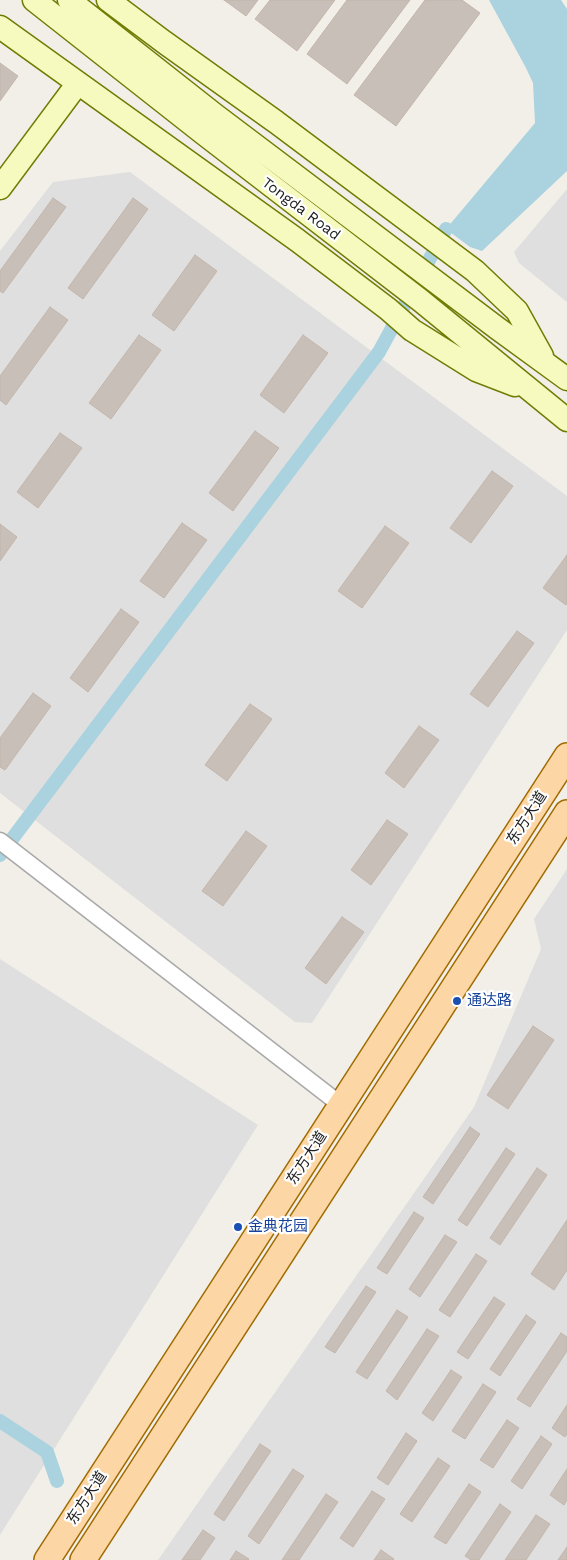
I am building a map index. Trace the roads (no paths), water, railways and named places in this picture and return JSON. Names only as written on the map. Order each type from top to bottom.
[{"type":"main road","name":"东方大道","points":[[47,1560],[567,756]]},
{"type":"main road","name":"东方大道","points":[[83,1560],[567,814]]},
{"type":"street","name":"Tongda Road","points":[[34,0],[567,379]]},
{"type":"street","name":"Tongda Road","points":[[68,0],[209,124],[567,420]]},
{"type":"street","points":[[108,0],[276,122],[475,271],[517,311],[547,364]]},
{"type":"street","points":[[0,27],[297,240],[388,309],[412,330],[476,370],[532,391]]},
{"type":"street","points":[[0,188],[78,83]]},
{"type":"street","points":[[0,841],[341,1105]]},
{"type":"water","points":[[489,0],[561,0],[567,9],[567,171],[482,251],[470,247],[446,229],[535,123],[533,83]]},
{"type":"waterway","points":[[0,855],[379,352],[446,229]]},
{"type":"waterway","points":[[0,1421],[47,1452],[57,1481]]},
{"type":"place","name":"通达路","points":[[457,1001]]},
{"type":"place","name":"金典花园","points":[[238,1227]]}]
